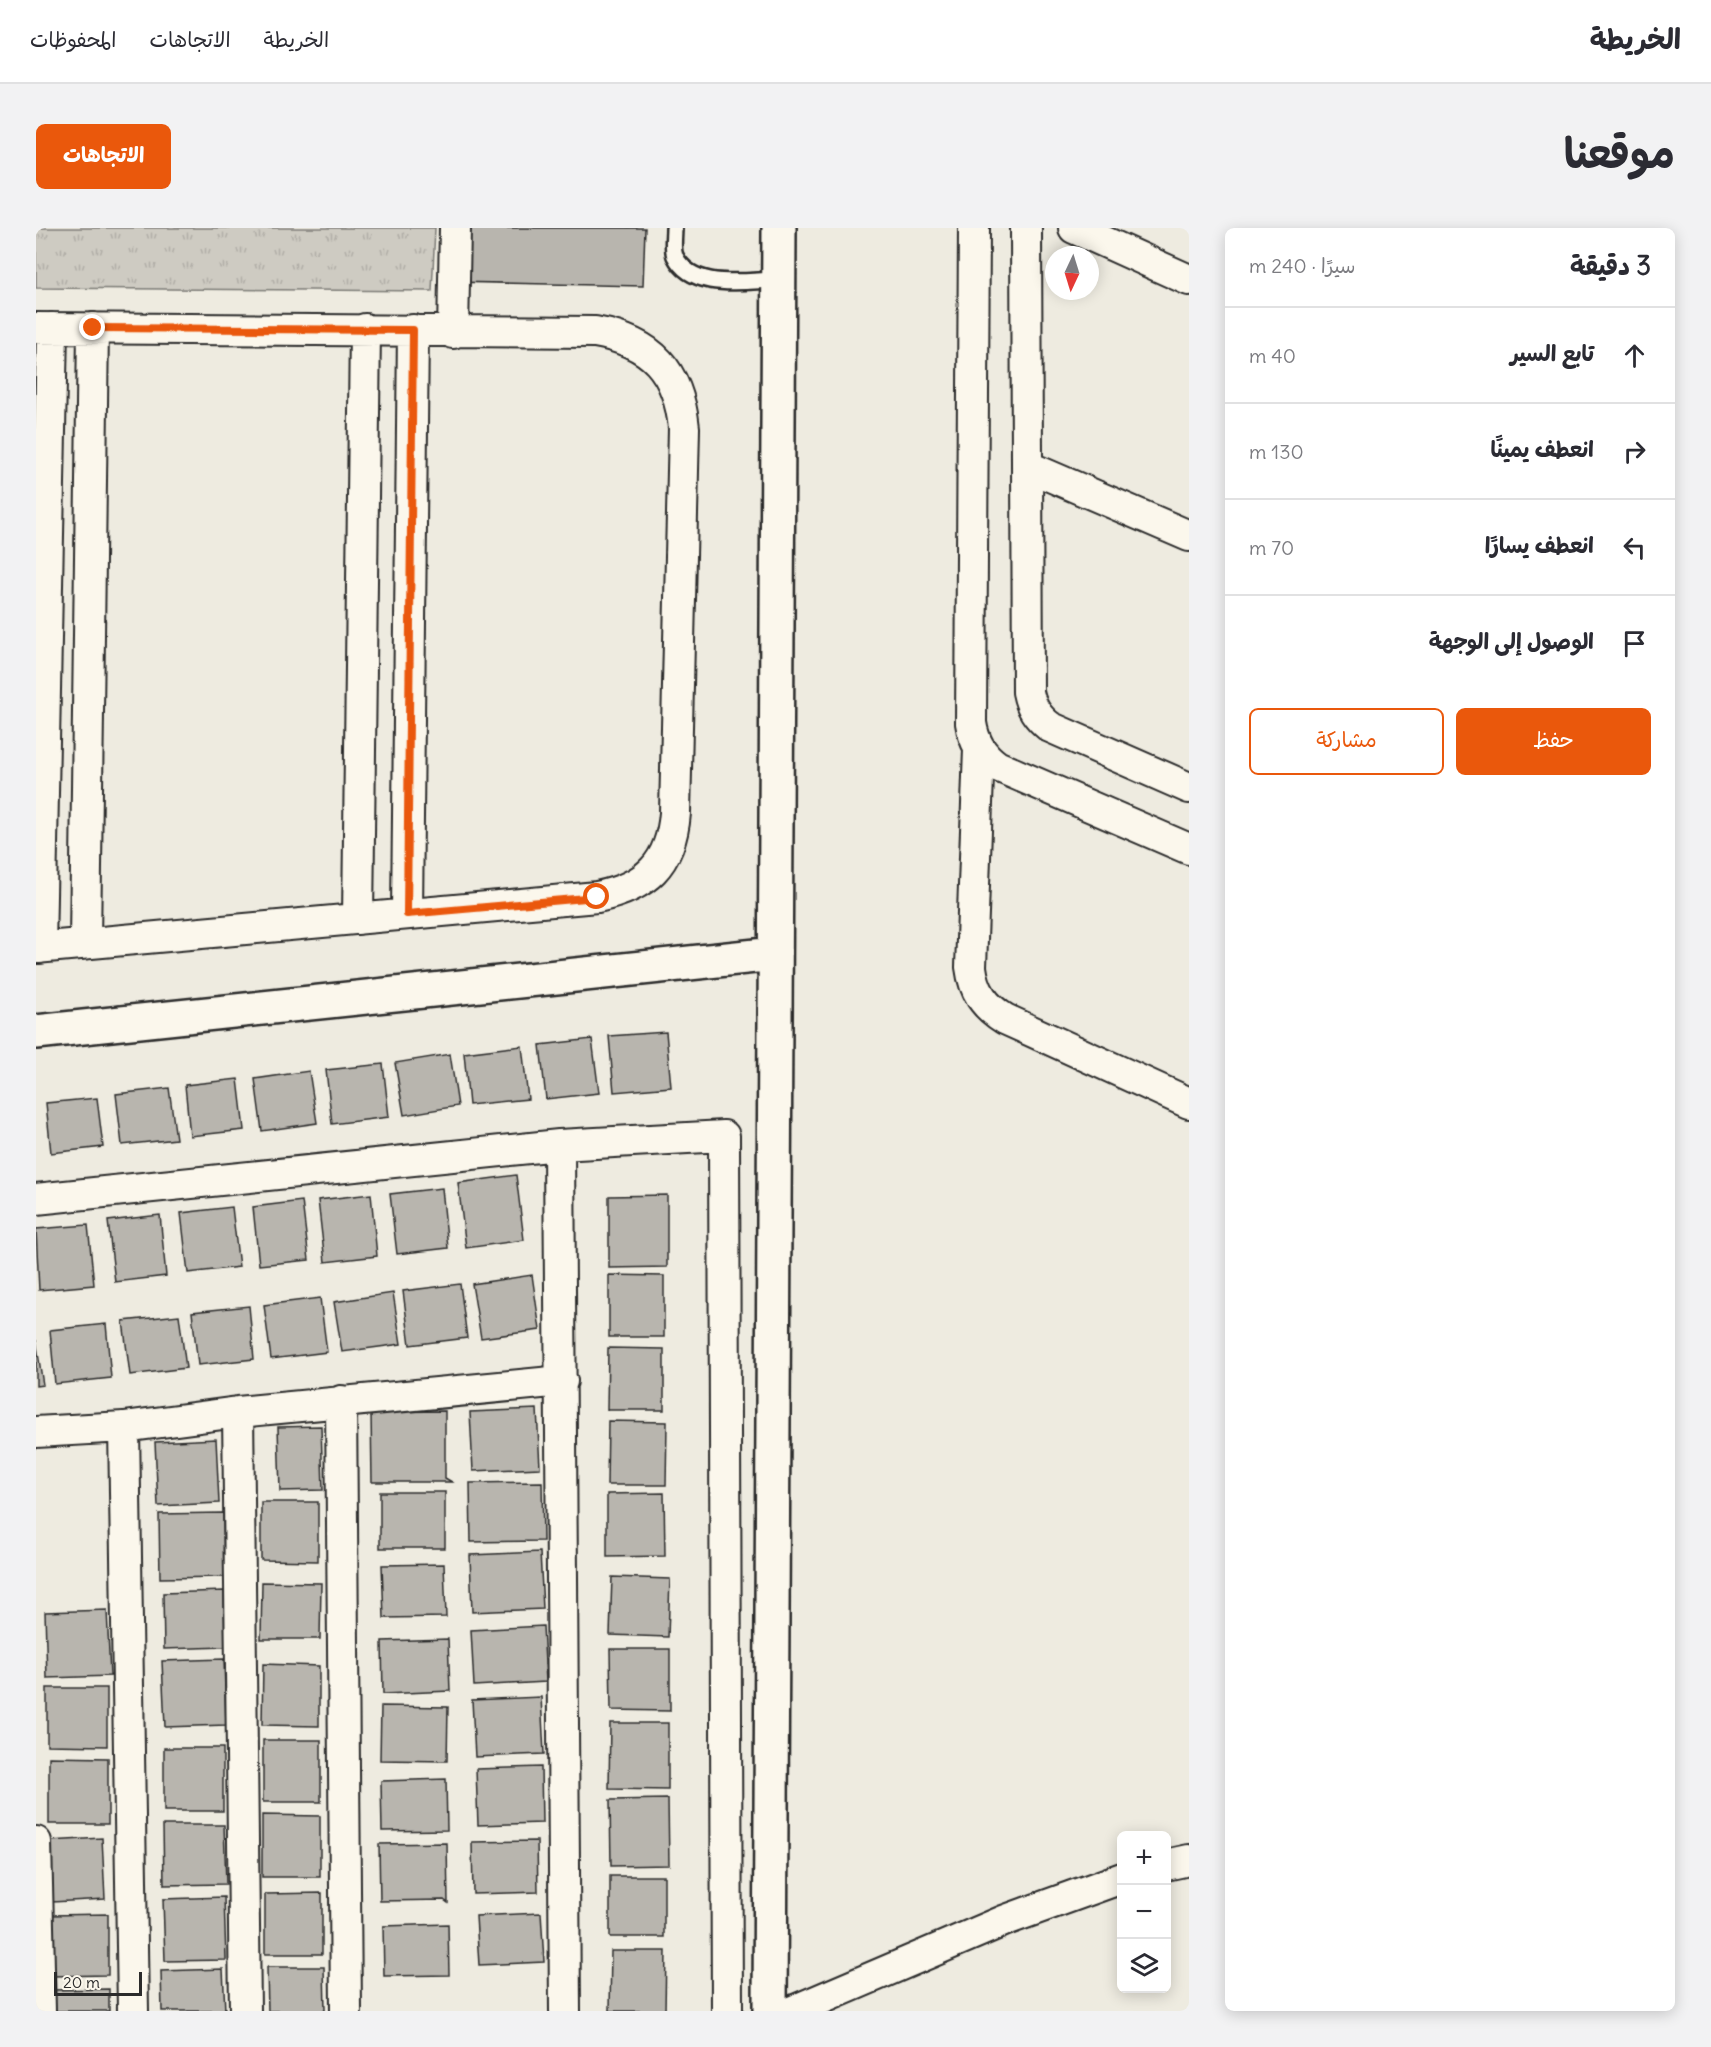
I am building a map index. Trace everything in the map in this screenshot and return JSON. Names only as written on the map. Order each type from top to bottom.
[{"type":"street","points":[[453,333],[455,228]]},
{"type":"street","points":[[770,2011],[779,228]]},
{"type":"street","points":[[974,228],[970,723],[979,749],[971,967],[977,992],[984,1003],[1005,1018],[1189,1102]]},
{"type":"street","points":[[1026,228],[1029,467],[1028,692],[1035,712],[1050,727],[1189,788]]},
{"type":"street","points":[[1074,228],[1189,280]]},
{"type":"street","points":[[44,328],[365,329],[453,333],[595,332],[619,336],[641,346],[659,362],[673,381],[682,404],[684,428],[675,813],[673,834],[660,862],[637,884],[618,893],[597,897],[38,948],[44,328]]},
{"type":"street","points":[[85,943],[93,328]]},
{"type":"street","points":[[358,919],[365,329]]},
{"type":"street","points":[[407,914],[413,330]]},
{"type":"street","points":[[1029,467],[1189,536]]},
{"type":"street","points":[[979,749],[997,766],[1189,849]]},
{"type":"street","points":[[36,1032],[774,954]]},
{"type":"street","points":[[36,1199],[559,1145],[724,1136],[727,2011]]},
{"type":"street","points":[[559,1145],[565,2011]]},
{"type":"street","points":[[36,1432],[124,1427],[341,1401],[562,1381]]},
{"type":"street","points":[[341,1401],[346,2011]]},
{"type":"street","points":[[238,1412],[245,2011]]},
{"type":"street","points":[[124,1427],[133,2011]]},
{"type":"street","points":[[36,1842],[40,2011]]},
{"type":"street","points":[[1171,1864],[1189,1860]]},
{"type":"street","points":[[793,2011],[1006,1920],[1117,1880]]},
{"type":"lane","points":[[674,228],[674,254],[685,270],[709,281],[779,280]]},
{"type":"green space","points":[[36,228],[435,228],[432,291],[36,288]]},
{"type":"building","points":[[452,228],[645,228],[643,286],[451,282]]},
{"type":"building","points":[[666,1032],[671,1087],[614,1092],[609,1036]]},
{"type":"building","points":[[592,1039],[599,1093],[546,1099],[540,1045]]},
{"type":"building","points":[[522,1046],[528,1099],[469,1105],[464,1053]]},
{"type":"building","points":[[450,1054],[458,1106],[404,1115],[395,1063]]},
{"type":"building","points":[[383,1064],[389,1117],[332,1124],[326,1070]]},
{"type":"building","points":[[309,1071],[317,1123],[262,1131],[255,1079]]},
{"type":"building","points":[[238,1079],[244,1130],[190,1136],[185,1085]]},
{"type":"building","points":[[169,1088],[176,1139],[122,1145],[116,1094]]},
{"type":"building","points":[[97,1098],[103,1147],[51,1153],[46,1103]]},
{"type":"building","points":[[516,1175],[524,1240],[466,1248],[458,1183]]},
{"type":"building","points":[[442,1188],[448,1248],[397,1254],[390,1194]]},
{"type":"building","points":[[371,1194],[377,1256],[325,1262],[318,1200]]},
{"type":"building","points":[[667,1195],[667,1267],[609,1268],[609,1196]]},
{"type":"building","points":[[302,1201],[309,1260],[259,1265],[253,1207]]},
{"type":"building","points":[[232,1207],[239,1267],[188,1273],[181,1213]]},
{"type":"building","points":[[160,1215],[166,1276],[115,1282],[108,1221]]},
{"type":"building","points":[[88,1225],[94,1285],[39,1290],[36,1229]]},
{"type":"building","points":[[532,1275],[540,1330],[481,1338],[472,1284]]},
{"type":"building","points":[[609,1275],[664,1276],[664,1337],[609,1337]]},
{"type":"building","points":[[460,1284],[467,1338],[410,1345],[403,1291]]},
{"type":"building","points":[[393,1293],[401,1344],[342,1352],[334,1302]]},
{"type":"building","points":[[320,1298],[327,1352],[271,1359],[264,1305]]},
{"type":"building","points":[[249,1306],[254,1359],[198,1365],[192,1312]]},
{"type":"building","points":[[179,1315],[186,1368],[130,1375],[123,1321]]},
{"type":"building","points":[[106,1324],[111,1378],[55,1384],[50,1330]]},
{"type":"building","points":[[36,1340],[43,1385],[36,1386]]},
{"type":"building","points":[[608,1348],[664,1349],[664,1410],[607,1410]]},
{"type":"building","points":[[537,1409],[540,1468],[473,1471],[470,1412]]},
{"type":"building","points":[[445,1411],[445,1478],[452,1482],[372,1482],[371,1412]]},
{"type":"building","points":[[608,1421],[667,1422],[666,1485],[607,1485]]},
{"type":"building","points":[[321,1426],[323,1490],[280,1491],[278,1427]]},
{"type":"building","points":[[216,1439],[219,1503],[158,1506],[155,1442]]},
{"type":"building","points":[[542,1482],[543,1541],[471,1542],[470,1483]]},
{"type":"building","points":[[380,1492],[445,1492],[445,1548],[380,1548]]},
{"type":"building","points":[[664,1493],[665,1556],[607,1557],[607,1494]]},
{"type":"building","points":[[261,1502],[318,1502],[318,1561],[261,1560]]},
{"type":"building","points":[[223,1513],[224,1577],[160,1578],[159,1514]]},
{"type":"building","points":[[540,1552],[543,1609],[472,1612],[470,1555]]},
{"type":"building","points":[[444,1564],[446,1617],[384,1618],[382,1565]]},
{"type":"building","points":[[612,1577],[670,1579],[668,1637],[610,1635]]},
{"type":"building","points":[[262,1582],[321,1583],[320,1639],[261,1639]]},
{"type":"building","points":[[224,1591],[225,1647],[164,1649],[163,1593]]},
{"type":"building","points":[[107,1610],[110,1675],[112,1676],[47,1678],[45,1612]]},
{"type":"building","points":[[543,1626],[546,1682],[474,1686],[471,1630]]},
{"type":"building","points":[[448,1639],[450,1691],[383,1694],[382,1641]]},
{"type":"building","points":[[610,1649],[670,1649],[670,1711],[611,1710]]},
{"type":"building","points":[[224,1659],[226,1725],[165,1727],[162,1661]]},
{"type":"building","points":[[263,1664],[319,1666],[319,1726],[262,1725]]},
{"type":"building","points":[[47,1688],[107,1688],[107,1746],[47,1745]]},
{"type":"building","points":[[541,1697],[544,1754],[475,1757],[472,1700]]},
{"type":"building","points":[[381,1706],[448,1707],[447,1761],[380,1760]]},
{"type":"building","points":[[610,1723],[668,1723],[668,1790],[609,1789]]},
{"type":"building","points":[[263,1740],[321,1740],[321,1802],[263,1802]]},
{"type":"building","points":[[164,1748],[223,1748],[223,1811],[164,1811]]},
{"type":"building","points":[[49,1757],[108,1758],[108,1824],[49,1824]]},
{"type":"building","points":[[541,1767],[542,1823],[478,1825],[476,1769]]},
{"type":"building","points":[[446,1779],[447,1830],[382,1831],[381,1781]]},
{"type":"building","points":[[668,1799],[669,1865],[611,1866],[610,1800]]},
{"type":"building","points":[[262,1815],[320,1816],[320,1877],[262,1877]]},
{"type":"building","points":[[163,1825],[224,1825],[226,1884],[164,1885]]},
{"type":"building","points":[[102,1838],[105,1899],[52,1902],[49,1841]]},
{"type":"building","points":[[537,1841],[538,1892],[473,1894],[472,1842]]},
{"type":"building","points":[[447,1843],[448,1903],[444,1900],[380,1901],[379,1844]]},
{"type":"building","points":[[610,1876],[664,1876],[664,1937],[610,1937]]},
{"type":"building","points":[[322,1893],[322,1954],[265,1954],[265,1894]]},
{"type":"building","points":[[224,1897],[226,1960],[165,1961],[163,1899]]},
{"type":"building","points":[[541,1913],[544,1962],[479,1965],[476,1916]]},
{"type":"building","points":[[108,1914],[108,1975],[51,1976],[50,1915]]},
{"type":"building","points":[[448,1924],[449,1975],[384,1976],[383,1926]]},
{"type":"building","points":[[611,1951],[666,1951],[665,2011],[610,2011]]},
{"type":"building","points":[[267,1967],[324,1967],[325,2011],[268,2011]]},
{"type":"building","points":[[223,1969],[225,2011],[162,2011],[161,1971]]},
{"type":"building","points":[[109,1989],[109,2011],[50,2011],[50,1990]]},
{"type":"route","points":[[93,328],[413,330],[407,914],[597,897]]}]
